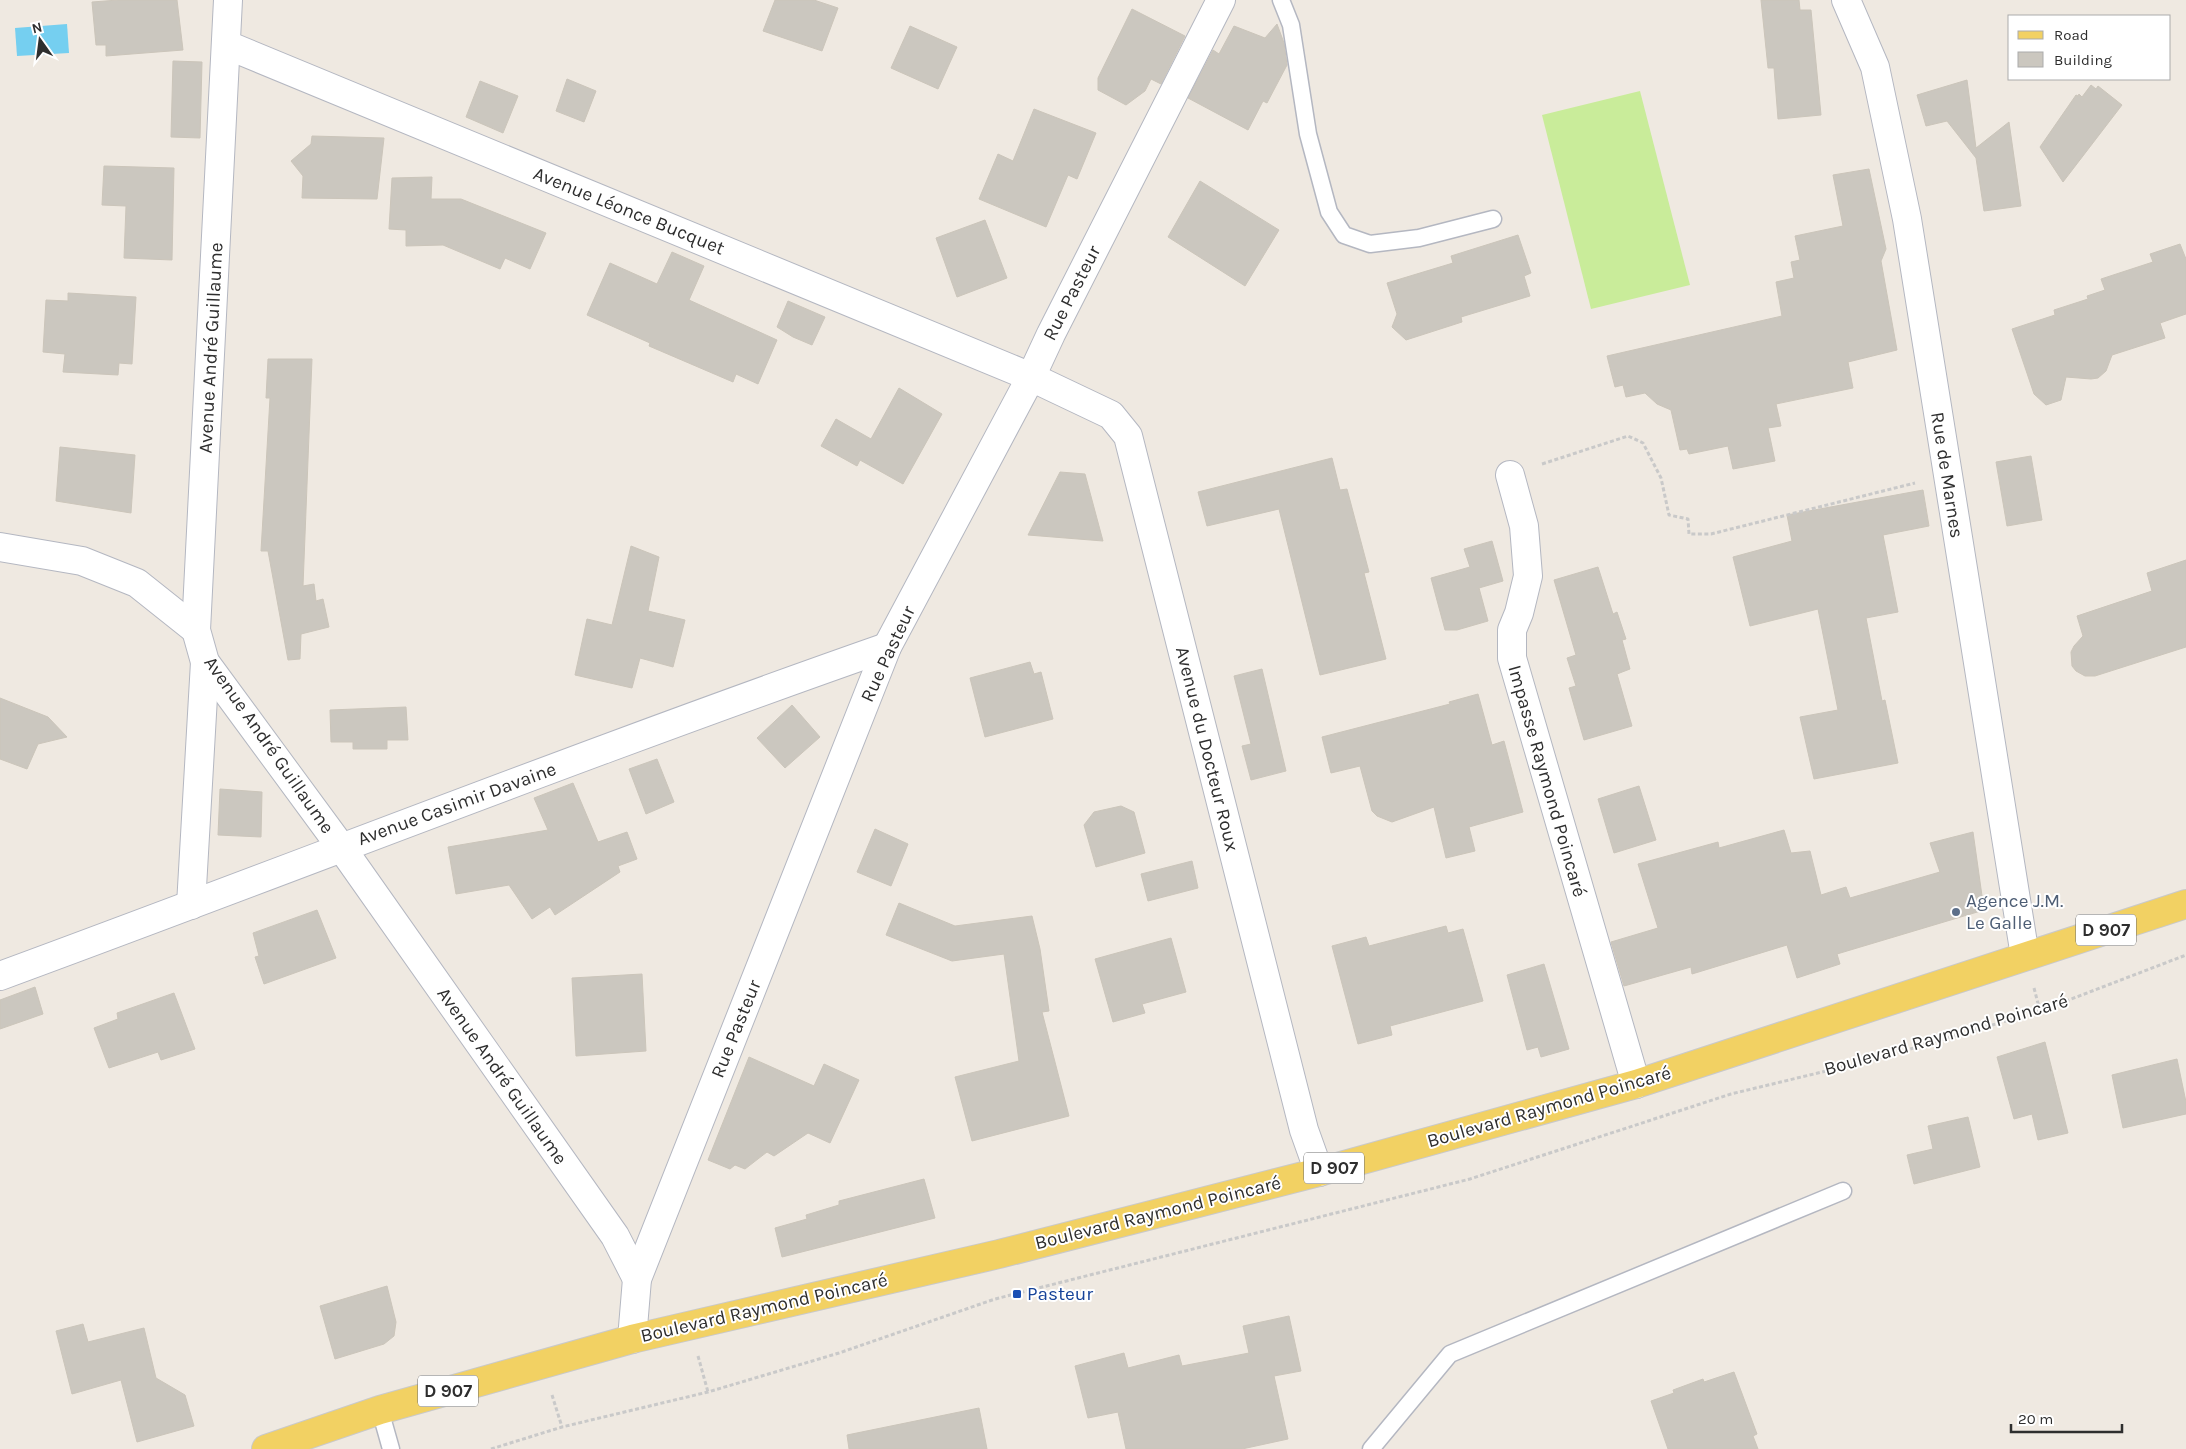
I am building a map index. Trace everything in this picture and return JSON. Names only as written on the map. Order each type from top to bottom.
[{"type":"main road","name":"Boulevard Raymond Poincaré","points":[[266,1449],[380,1410],[632,1339],[999,1254],[1319,1172],[1636,1084],[2186,904]]},
{"type":"street","name":"Avenue André Guillaume","points":[[228,0],[196,630],[205,662],[341,847],[615,1236],[637,1279]]},
{"type":"street","name":"Rue Pasteur","points":[[632,1339],[637,1279],[888,647],[1031,377],[1050,334],[1221,0]]},
{"type":"street","name":"Rue de Marnes","points":[[1846,0],[1876,67],[1907,218],[2025,956]]},
{"type":"street","name":"Avenue Léonce Bucquet","points":[[226,44],[1031,377]]},
{"type":"street","name":"Avenue du Docteur Roux","points":[[1031,377],[1111,415],[1128,436],[1304,1130],[1319,1172]]},
{"type":"street","name":"Impasse Raymond Poincaré","points":[[1510,475],[1524,526],[1528,551],[1528,576],[1519,613],[1512,630],[1513,663],[1636,1084]]},
{"type":"street","points":[[0,547],[82,561],[136,583],[196,630]]},
{"type":"street","name":"Avenue Casimir Davaine","points":[[0,976],[341,847],[888,647]]},
{"type":"street","points":[[191,905],[205,662]]},
{"type":"lane","points":[[1281,0],[1291,25],[1308,134],[1329,212],[1344,235],[1370,244],[1419,238],[1492,219]]},
{"type":"lane","points":[[1370,1449],[1450,1354],[1843,1191]]},
{"type":"lane","points":[[380,1410],[391,1449]]},
{"type":"path","points":[[1510,475],[1628,436],[1643,443],[1661,478],[1668,515],[1688,519],[1690,534],[1711,534],[1948,475]]},
{"type":"path","name":"Boulevard Raymond Poincaré","points":[[491,1449],[562,1427],[708,1392],[839,1353],[995,1299],[1470,1179],[1731,1094],[1876,1059],[2040,1011],[2186,955]]},
{"type":"green space","points":[[1640,91],[1690,285],[1591,309],[1542,115]]},
{"type":"water","points":[[67,24],[69,53],[17,56],[15,28]]},
{"type":"building","points":[[177,0],[183,50],[106,56],[106,45],[96,45],[92,2]]},
{"type":"building","points":[[775,0],[814,0],[838,8],[822,51],[763,31]]},
{"type":"building","points":[[1761,0],[1799,0],[1800,10],[1811,10],[1821,115],[1778,119],[1774,68],[1768,68]]},
{"type":"building","points":[[1132,9],[1185,36],[1161,84],[1151,79],[1145,91],[1126,105],[1098,90],[1098,78]]},
{"type":"building","points":[[1277,24],[1284,43],[1287,65],[1267,103],[1263,101],[1248,130],[1188,98],[1213,50],[1219,54],[1234,26],[1265,38]]},
{"type":"building","points":[[910,26],[957,47],[938,89],[891,68]]},
{"type":"building","points":[[173,61],[202,62],[200,138],[171,137]]},
{"type":"building","points":[[567,79],[596,91],[584,122],[556,111]]},
{"type":"building","points":[[1967,80],[1976,148],[2009,122],[2021,206],[1984,211],[1976,158],[1947,121],[1926,126],[1917,95]]},
{"type":"building","points":[[480,81],[518,96],[503,133],[466,117]]},
{"type":"building","points":[[2091,85],[2096,89],[2098,86],[2122,105],[2063,182],[2040,147],[2076,95],[2078,96],[2079,94],[2082,97]]},
{"type":"building","points":[[1034,109],[1096,133],[1077,179],[1068,175],[1046,227],[979,199],[998,154],[1013,161]]},
{"type":"building","points":[[312,136],[384,138],[377,199],[302,198],[303,176],[291,161],[311,144]]},
{"type":"building","points":[[104,166],[174,168],[172,260],[124,258],[126,206],[102,205]]},
{"type":"building","points":[[1869,169],[1886,249],[1881,261],[1897,350],[1848,362],[1853,388],[1776,404],[1781,426],[1768,428],[1775,461],[1733,469],[1728,446],[1689,454],[1687,449],[1680,450],[1671,410],[1657,404],[1645,393],[1626,397],[1623,385],[1615,387],[1607,356],[1782,316],[1776,282],[1794,278],[1791,262],[1800,260],[1795,236],[1843,226],[1833,175]]},
{"type":"building","points":[[432,177],[431,199],[461,199],[546,233],[530,269],[505,258],[500,269],[443,245],[406,246],[406,230],[389,229],[392,178]]},
{"type":"building","points":[[1200,181],[1279,230],[1245,286],[1168,237]]},
{"type":"building","points":[[985,220],[1007,278],[957,297],[936,238]]},
{"type":"building","points":[[1518,235],[1531,273],[1524,276],[1530,296],[1461,317],[1462,322],[1406,340],[1392,327],[1397,314],[1387,283],[1453,263],[1451,256]]},
{"type":"building","points":[[2180,244],[2186,259],[2186,314],[2160,323],[2165,338],[2112,355],[2106,371],[2098,378],[2066,377],[2061,400],[2046,405],[2034,394],[2012,329],[2055,315],[2054,310],[2088,299],[2087,296],[2105,290],[2101,279],[2153,262],[2150,254]]},
{"type":"building","points":[[672,252],[704,266],[689,300],[777,340],[758,384],[736,374],[733,382],[649,346],[650,343],[587,315],[610,263],[657,284]]},
{"type":"building","points":[[68,293],[136,297],[132,364],[119,363],[118,375],[63,372],[65,354],[43,352],[46,300],[68,301]]},
{"type":"building","points":[[788,301],[825,317],[812,345],[793,337],[777,327]]},
{"type":"building","points":[[268,359],[312,359],[303,586],[314,584],[316,601],[323,599],[329,627],[301,634],[300,659],[288,660],[268,551],[261,551],[270,398],[266,398]]},
{"type":"building","points":[[899,388],[942,414],[903,484],[860,460],[857,466],[821,446],[836,419],[871,439]]},
{"type":"building","points":[[60,447],[135,455],[131,513],[56,501]]},
{"type":"building","points":[[2031,456],[2042,520],[2007,526],[1996,462]]},
{"type":"building","points":[[1332,458],[1340,490],[1347,489],[1369,572],[1364,573],[1386,659],[1320,675],[1279,509],[1207,526],[1198,492]]},
{"type":"building","points":[[1060,472],[1085,474],[1103,541],[1028,535]]},
{"type":"building","points":[[1923,490],[1929,526],[1883,535],[1898,612],[1866,618],[1882,701],[1885,700],[1898,763],[1814,779],[1800,717],[1838,710],[1818,609],[1750,626],[1733,557],[1792,541],[1787,515]]},
{"type":"building","points":[[1492,541],[1503,581],[1479,588],[1488,621],[1457,630],[1445,630],[1431,578],[1470,567],[1464,549]]},
{"type":"building","points":[[631,546],[659,557],[648,611],[685,620],[673,667],[640,658],[632,688],[575,675],[587,619],[612,625]]},
{"type":"building","points":[[2186,560],[2186,647],[2095,676],[2085,676],[2076,671],[2072,666],[2071,652],[2083,636],[2077,616],[2152,591],[2147,573]]},
{"type":"building","points":[[1598,567],[1613,614],[1617,612],[1626,639],[1622,640],[1630,669],[1617,674],[1632,726],[1584,740],[1569,688],[1576,686],[1567,658],[1576,655],[1554,580]]},
{"type":"building","points":[[1030,662],[1034,674],[1041,672],[1053,719],[985,737],[970,678]]},
{"type":"building","points":[[1262,669],[1286,771],[1251,780],[1242,746],[1251,744],[1234,676]]},
{"type":"building","points":[[1478,694],[1492,745],[1504,741],[1523,812],[1469,827],[1475,851],[1446,858],[1434,807],[1392,822],[1377,816],[1372,811],[1360,766],[1331,773],[1322,737],[1450,704],[1449,702]]},
{"type":"building","points":[[0,698],[48,717],[67,737],[38,744],[27,769],[0,759]]},
{"type":"building","points":[[792,705],[820,737],[785,768],[757,738]]},
{"type":"building","points":[[406,707],[408,740],[387,740],[387,749],[353,749],[353,742],[331,742],[330,710]]},
{"type":"building","points":[[657,759],[674,802],[646,814],[629,769]]},
{"type":"building","points":[[573,783],[598,842],[627,832],[637,859],[618,866],[620,872],[555,915],[550,907],[532,919],[509,885],[456,894],[448,847],[548,830],[534,798]]},
{"type":"building","points":[[1639,786],[1656,840],[1614,853],[1598,799]]},
{"type":"building","points":[[220,789],[262,792],[261,837],[218,835]]},
{"type":"building","points":[[1121,806],[1134,812],[1145,853],[1096,867],[1084,825],[1094,812]]},
{"type":"building","points":[[875,829],[908,844],[891,886],[857,872]]},
{"type":"building","points":[[1784,830],[1791,853],[1810,851],[1821,895],[1846,887],[1850,898],[1940,872],[1930,843],[1973,832],[1984,910],[1837,954],[1840,964],[1797,978],[1787,945],[1692,974],[1691,967],[1624,986],[1611,942],[1658,928],[1638,864],[1718,842],[1719,848]]},
{"type":"building","points":[[1192,861],[1198,888],[1148,901],[1141,874]]},
{"type":"building","points":[[899,903],[955,926],[1032,916],[1040,949],[1049,1011],[1042,1012],[1069,1116],[972,1141],[955,1077],[1019,1061],[1004,954],[952,961],[886,935]]},
{"type":"building","points":[[317,910],[336,958],[264,984],[255,957],[259,956],[253,933]]},
{"type":"building","points":[[1446,926],[1448,933],[1463,929],[1483,1001],[1390,1026],[1392,1035],[1358,1044],[1332,946],[1366,937],[1369,946]]},
{"type":"building","points":[[1171,938],[1186,992],[1142,1004],[1145,1013],[1113,1022],[1095,959]]},
{"type":"building","points":[[1544,964],[1569,1049],[1541,1057],[1538,1047],[1527,1050],[1507,975]]},
{"type":"building","points":[[642,974],[646,1051],[576,1056],[572,978]]},
{"type":"building","points":[[35,987],[43,1014],[0,1029],[0,1000]]},
{"type":"building","points":[[174,993],[195,1049],[161,1060],[158,1052],[109,1068],[94,1028],[118,1019],[117,1013]]},
{"type":"building","points":[[2045,1042],[2068,1133],[2038,1140],[2032,1114],[2014,1119],[1997,1057]]},
{"type":"building","points":[[749,1057],[814,1086],[824,1064],[859,1080],[830,1143],[808,1133],[774,1156],[767,1152],[745,1169],[735,1165],[730,1169],[708,1160]]},
{"type":"building","points":[[2177,1059],[2186,1102],[2186,1114],[2123,1128],[2112,1075]]},
{"type":"building","points":[[1968,1117],[1980,1167],[1914,1184],[1907,1155],[1933,1149],[1928,1126]]},
{"type":"building","points":[[924,1179],[935,1218],[782,1257],[775,1228],[807,1219],[806,1215],[839,1205],[839,1201]]},
{"type":"building","points":[[387,1286],[396,1322],[394,1336],[384,1344],[335,1359],[320,1306]]},
{"type":"building","points":[[1289,1316],[1301,1371],[1274,1376],[1288,1439],[1242,1449],[1126,1449],[1118,1412],[1088,1418],[1075,1366],[1124,1353],[1128,1368],[1179,1355],[1182,1366],[1249,1353],[1243,1326]]},
{"type":"building","points":[[83,1324],[88,1342],[144,1328],[156,1378],[185,1395],[194,1426],[137,1442],[121,1380],[72,1394],[56,1331]]},
{"type":"building","points":[[1734,1372],[1757,1434],[1753,1436],[1758,1449],[1668,1449],[1651,1401],[1674,1393],[1673,1390],[1703,1379],[1704,1382]]},
{"type":"building","points":[[979,1408],[987,1449],[849,1449],[847,1435]]},
{"type":"place","name":"Agence J.M. Le Galle","points":[[1956,912]]},
{"type":"place","name":"Pasteur","points":[[1017,1294]]}]
